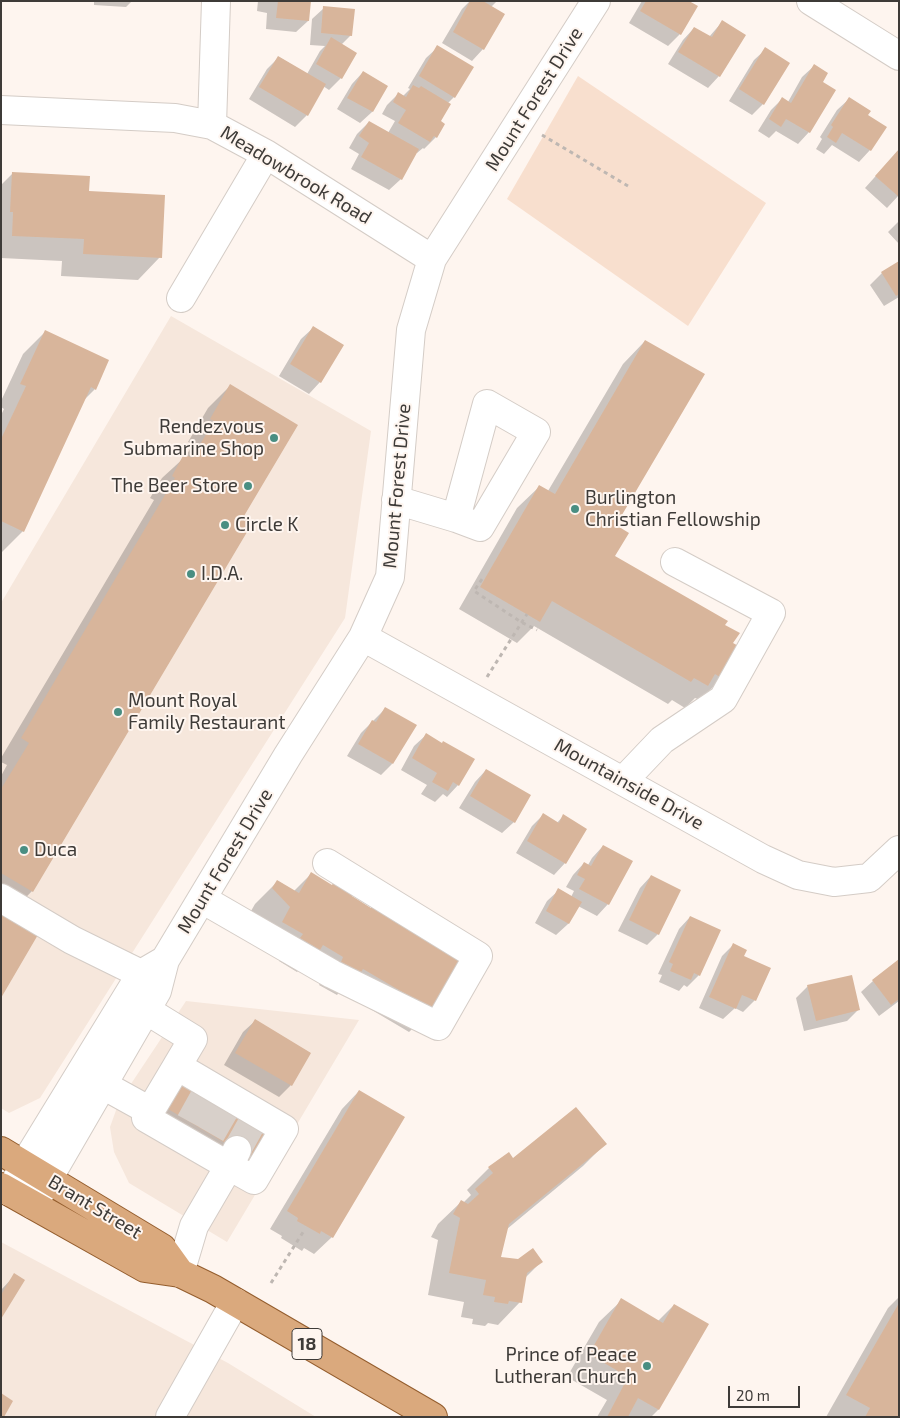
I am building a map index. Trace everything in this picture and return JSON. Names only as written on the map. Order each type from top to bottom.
[{"type":"main road","name":"Brant Street","points":[[13,1158],[162,1248],[180,1273]]},
{"type":"main road","name":"Brant Street","points":[[15,1194],[145,1268],[180,1273],[236,1302],[433,1417]]},
{"type":"street","points":[[212,125],[216,1]]},
{"type":"street","name":"Mount Forest Drive","points":[[165,960],[141,974],[13,1158],[15,1194],[48,1179],[157,991],[165,960],[288,755],[362,637],[390,577],[411,330],[432,259],[596,1]]},
{"type":"street","points":[[811,1],[899,56]]},
{"type":"street","name":"Meadowbrook Road","points":[[1,110],[176,118],[212,125],[266,154],[432,259]]},
{"type":"street","points":[[181,298],[266,154]]},
{"type":"street","points":[[396,500],[456,518]]},
{"type":"street","points":[[623,781],[662,740],[722,699],[771,613],[675,562]]},
{"type":"street","name":"Mountainside Drive","points":[[362,637],[763,858],[798,875],[834,882],[869,878],[899,850]]},
{"type":"street","points":[[202,899],[332,974],[438,1026],[478,956],[327,863]]},
{"type":"street","points":[[1,898],[72,940],[141,974]]},
{"type":"street","points":[[146,1010],[193,1039],[146,1118],[196,1136],[233,1158],[254,1180],[284,1129],[254,1118],[218,1097],[177,1066]]},
{"type":"street","points":[[103,1085],[150,1111]]},
{"type":"street","points":[[180,1273],[194,1226],[233,1158]]},
{"type":"street","points":[[170,1417],[236,1302]]},
{"type":"path","points":[[520,122],[628,186]]},
{"type":"path","points":[[482,579],[474,591],[521,622],[537,630]]},
{"type":"path","points":[[473,698],[526,614]]},
{"type":"path","points":[[271,1283],[305,1229]]},
{"type":"shaded area","points":[[578,76],[766,203],[688,326],[507,199]]},
{"type":"shaded area","points":[[171,316],[371,431],[345,618],[40,1098],[9,1113],[1,1108],[1,603]]},
{"type":"shaded area","points":[[186,1001],[359,1020],[227,1242],[129,1183],[114,1152],[110,1127],[119,1102]]},
{"type":"shaded area","points":[[1,1242],[228,1363],[316,1417],[1,1417]]},
{"type":"building","points":[[278,1],[311,1],[309,21],[276,18]]},
{"type":"building","points":[[470,1],[483,1],[505,14],[484,50],[453,32]]},
{"type":"building","points":[[646,1],[689,1],[698,6],[681,35],[640,11]]},
{"type":"building","points":[[323,6],[355,9],[352,36],[321,33]]},
{"type":"building","points":[[722,20],[746,35],[720,77],[678,52],[694,27],[712,37]]},
{"type":"building","points":[[331,37],[357,53],[342,79],[316,64]]},
{"type":"building","points":[[437,45],[474,67],[455,98],[419,76]]},
{"type":"building","points":[[765,47],[790,63],[764,105],[739,89]]},
{"type":"building","points":[[278,56],[326,84],[308,116],[259,87]]},
{"type":"building","points":[[814,64],[828,73],[823,82],[836,90],[810,133],[786,119],[781,127],[769,119],[782,97],[791,103]]},
{"type":"building","points":[[363,71],[388,86],[373,112],[347,98]]},
{"type":"building","points":[[413,85],[419,88],[421,86],[451,104],[441,121],[445,124],[437,138],[434,136],[430,142],[398,123],[406,110],[393,102],[398,92],[406,97]]},
{"type":"building","points":[[849,97],[871,111],[868,115],[887,127],[871,151],[842,133],[836,143],[827,137],[833,127],[831,125]]},
{"type":"building","points":[[369,121],[419,149],[402,180],[361,157],[369,143],[359,136]]},
{"type":"building","points":[[899,149],[899,197],[875,176]]},
{"type":"building","points":[[12,172],[90,176],[89,191],[165,195],[162,258],[83,254],[84,239],[12,236],[13,212],[10,212]]},
{"type":"building","points":[[899,261],[899,294],[896,296],[881,272]]},
{"type":"building","points":[[313,326],[344,345],[321,383],[290,364]]},
{"type":"building","points":[[45,330],[109,360],[96,390],[91,387],[24,532],[1,521],[1,439],[26,386],[20,384]]},
{"type":"building","name":"Burlington Christian Fellowship","points":[[645,340],[705,374],[616,525],[629,533],[615,556],[728,621],[725,625],[740,633],[733,643],[742,648],[723,679],[715,674],[708,686],[694,678],[691,682],[552,601],[540,622],[480,587],[539,485],[555,494]]},
{"type":"building","points":[[230,384],[298,425],[244,516],[253,522],[33,892],[1,873],[1,789],[29,743],[21,738],[175,478],[172,476],[184,454],[192,458],[214,421],[210,419]]},
{"type":"building","points":[[385,707],[417,725],[393,764],[358,744],[372,720],[376,722]]},
{"type":"building","points":[[426,733],[475,759],[459,786],[453,782],[448,791],[432,782],[437,773],[412,758]]},
{"type":"building","points":[[486,769],[531,795],[515,823],[470,796]]},
{"type":"building","points":[[543,813],[559,823],[563,814],[587,829],[566,864],[527,841]]},
{"type":"building","points":[[603,845],[633,861],[609,905],[579,889],[585,879],[577,875],[584,862],[591,866]]},
{"type":"building","points":[[311,872],[332,885],[335,880],[355,892],[352,896],[371,908],[374,903],[395,916],[392,920],[462,961],[433,1010],[363,969],[360,974],[341,962],[343,957],[323,945],[320,950],[300,938],[303,934],[282,922],[290,907],[272,888],[277,880],[299,893]]},
{"type":"building","points":[[651,875],[681,890],[659,935],[629,920]]},
{"type":"building","points":[[558,888],[582,902],[569,924],[546,911]]},
{"type":"building","points":[[1,911],[39,933],[1,998]]},
{"type":"building","points":[[690,916],[721,930],[700,976],[694,973],[691,980],[670,971],[673,964],[669,962]]},
{"type":"building","points":[[733,943],[747,950],[744,956],[771,968],[756,1001],[742,995],[736,1009],[709,997]]},
{"type":"building","points":[[899,959],[899,999],[891,1005],[872,980]]},
{"type":"building","points":[[852,975],[860,1010],[816,1021],[807,985]]},
{"type":"building","points":[[255,1019],[311,1053],[292,1086],[235,1053]]},
{"type":"building","points":[[179,1080],[275,1136],[259,1163],[163,1106]]},
{"type":"building","points":[[359,1090],[405,1117],[333,1238],[321,1231],[320,1234],[297,1221],[298,1218],[287,1211]]},
{"type":"building","points":[[576,1107],[607,1144],[509,1224],[501,1257],[518,1259],[533,1248],[543,1262],[527,1273],[522,1303],[509,1301],[508,1304],[494,1302],[495,1297],[483,1295],[486,1280],[449,1273],[460,1218],[453,1214],[461,1200],[468,1204],[479,1194],[475,1189],[493,1173],[488,1167],[509,1152],[513,1158]]},
{"type":"building","points":[[14,1273],[25,1280],[1,1319],[1,1295]]},
{"type":"building","name":"Prince of Peace Lutheran Church","points":[[621,1298],[663,1323],[674,1304],[709,1324],[659,1410],[638,1398],[628,1417],[607,1417],[628,1377],[589,1354]]},
{"type":"building","points":[[899,1303],[899,1417],[865,1417],[870,1408],[846,1395]]},
{"type":"building","points":[[1,1393],[13,1401],[4,1417],[1,1417]]},
{"type":"tunnel","points":[[190,1122],[205,1095]]},
{"type":"tunnel","points":[[211,1134],[226,1108]]},
{"type":"tunnel","points":[[237,1150],[252,1123]]},
{"type":"place","name":"Rendezvous Submarine Shop","points":[[274,438]]},
{"type":"place","name":"The Beer Store","points":[[248,486]]},
{"type":"place","name":"Burlington Christian Fellowship","points":[[575,509]]},
{"type":"place","name":"Circle K","points":[[225,525]]},
{"type":"place","name":"I.D.A.","points":[[191,574]]},
{"type":"place","name":"Mount Royal Family Restaurant","points":[[118,712]]},
{"type":"place","name":"Duca","points":[[24,850]]},
{"type":"place","name":"Prince of Peace Lutheran Church","points":[[647,1366]]}]
